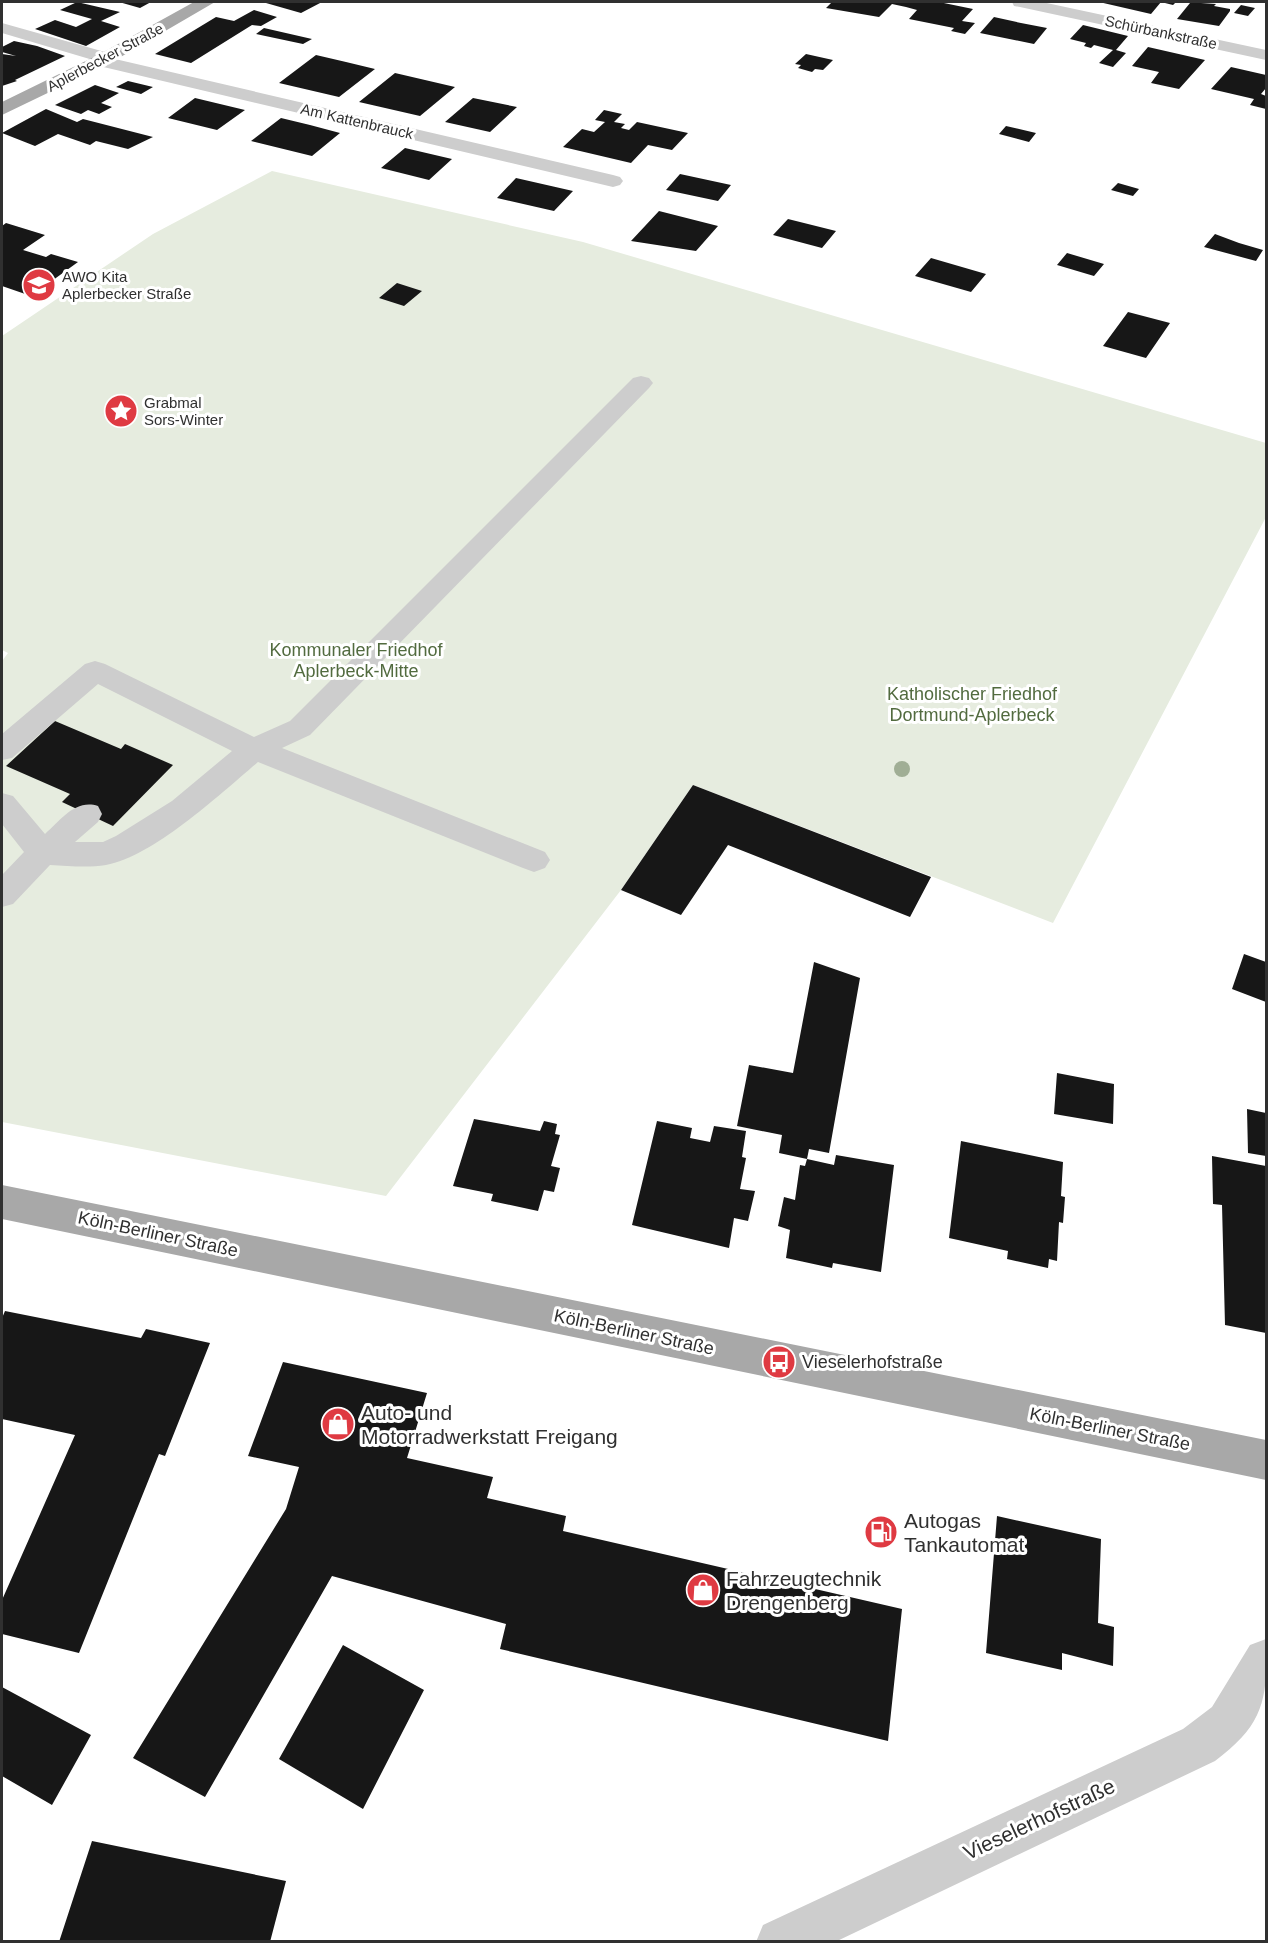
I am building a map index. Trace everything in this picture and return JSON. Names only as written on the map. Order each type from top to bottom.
[{"type":"main road","name":"Aplerbecker Straße","points":[[2,109],[104,59],[206,2]]},
{"type":"main road","name":"Köln-Berliner Straße","points":[[2,1202],[1266,1460]]},
{"type":"street","name":"Schürbankstraße","points":[[1020,2],[1266,55]]},
{"type":"street","name":"Am Kattenbrauck","points":[[2,28],[104,59],[613,181]]},
{"type":"street","points":[[2,804],[42,853],[90,855],[107,853],[128,844],[183,809],[254,749],[300,729],[640,383]]},
{"type":"street","points":[[2,750],[95,671],[254,749],[534,860]]},
{"type":"street","points":[[2,895],[42,853],[87,814]]},
{"type":"street","name":"Vieselerhofstraße","points":[[780,1941],[1199,1745],[1228,1723],[1266,1661]]},
{"type":"green space","name":"Kommunaler Friedhof Aplerbeck-Mitte","points":[[272,171],[583,242],[1266,443],[1266,517],[1053,923],[693,785],[621,890],[386,1196],[2,1122],[2,661],[8,653],[2,650],[2,336],[153,234]]},
{"type":"building","points":[[77,2],[120,12],[101,21],[120,27],[86,46],[35,29],[55,20],[76,27],[92,19],[60,10]]},
{"type":"building","points":[[119,2],[151,2],[140,8]]},
{"type":"building","points":[[322,2],[301,13],[266,3]]},
{"type":"building","points":[[832,2],[939,2],[973,9],[962,21],[975,23],[965,34],[951,31],[954,28],[909,19],[917,10],[906,7],[892,4],[879,17],[826,8]]},
{"type":"building","points":[[1099,2],[1161,2],[1151,14]]},
{"type":"building","points":[[1186,2],[1216,4],[1214,6],[1230,9],[1230,11],[1219,26],[1177,19],[1190,3]]},
{"type":"building","points":[[1241,5],[1255,8],[1248,16],[1234,13]]},
{"type":"building","points":[[254,10],[277,17],[261,26],[252,25],[191,63],[155,54],[216,17],[234,21]]},
{"type":"building","points":[[994,17],[1047,28],[1034,44],[980,33]]},
{"type":"building","points":[[1083,25],[1128,36],[1116,50],[1126,53],[1113,67],[1099,63],[1113,50],[1094,45],[1091,48],[1084,46],[1086,43],[1070,39]]},
{"type":"building","points":[[264,28],[312,39],[303,44],[256,34]]},
{"type":"building","points":[[14,41],[65,56],[15,80],[17,81],[2,86],[2,54],[16,56],[2,52],[2,47]]},
{"type":"building","points":[[1148,47],[1205,60],[1179,89],[1151,83],[1159,72],[1132,66]]},
{"type":"building","points":[[806,54],[833,60],[823,70],[815,69],[812,72],[798,68],[801,65],[795,64]]},
{"type":"building","points":[[316,55],[375,69],[339,97],[279,83]]},
{"type":"building","points":[[1231,67],[1266,75],[1266,88],[1261,94],[1266,96],[1266,109],[1250,105],[1254,99],[1211,89]]},
{"type":"building","points":[[395,73],[455,87],[420,116],[359,102]]},
{"type":"building","points":[[128,81],[153,87],[141,94],[116,87]]},
{"type":"building","points":[[95,85],[119,93],[101,103],[112,107],[99,114],[88,110],[81,114],[55,105]]},
{"type":"building","points":[[195,98],[245,110],[217,130],[168,118]]},
{"type":"building","points":[[473,98],[517,107],[490,132],[445,122]]},
{"type":"building","points":[[46,109],[77,122],[83,119],[153,137],[128,149],[96,141],[90,145],[58,134],[35,146],[2,133]]},
{"type":"building","points":[[604,110],[622,114],[614,122],[625,124],[621,128],[629,130],[637,122],[688,133],[672,150],[648,145],[631,163],[563,147],[582,129],[594,132],[605,122],[595,120]]},
{"type":"building","points":[[281,118],[340,133],[312,156],[251,141]]},
{"type":"building","points":[[1006,126],[1036,133],[1029,142],[999,134]]},
{"type":"building","points":[[405,148],[452,159],[429,180],[381,168]]},
{"type":"building","points":[[680,174],[731,185],[718,201],[666,190]]},
{"type":"building","points":[[516,178],[573,191],[554,211],[497,198]]},
{"type":"building","points":[[1118,183],[1139,189],[1133,196],[1111,190]]},
{"type":"building","points":[[659,211],[718,226],[696,251],[631,241]]},
{"type":"building","points":[[788,219],[836,231],[822,248],[773,235]]},
{"type":"building","points":[[6,223],[45,235],[23,250],[46,257],[51,254],[78,262],[31,296],[2,286],[2,226]]},
{"type":"building","points":[[1215,234],[1263,250],[1256,261],[1204,247]]},
{"type":"building","points":[[1067,253],[1104,264],[1094,276],[1057,265]]},
{"type":"building","points":[[931,258],[986,274],[971,292],[915,276]]},
{"type":"building","points":[[397,283],[422,291],[404,306],[379,298]]},
{"type":"building","points":[[1128,312],[1170,323],[1146,358],[1103,346]]},
{"type":"building","points":[[55,721],[121,749],[125,744],[173,765],[113,826],[62,802],[70,794],[6,766]]},
{"type":"building","points":[[693,785],[931,877],[910,917],[728,845],[681,915],[621,890]]},
{"type":"building","points":[[1244,954],[1266,962],[1266,1002],[1232,989]]},
{"type":"building","points":[[814,962],[860,978],[829,1153],[809,1149],[807,1159],[779,1153],[782,1135],[737,1126],[749,1065],[793,1073]]},
{"type":"building","points":[[1057,1073],[1114,1084],[1113,1124],[1054,1114]]},
{"type":"building","points":[[1247,1109],[1266,1113],[1266,1156],[1248,1153]]},
{"type":"building","points":[[474,1119],[540,1131],[544,1121],[557,1124],[555,1134],[560,1135],[551,1166],[560,1168],[554,1192],[544,1190],[538,1211],[491,1201],[493,1194],[453,1186]]},
{"type":"building","points":[[657,1121],[692,1128],[690,1138],[710,1142],[714,1126],[746,1131],[742,1157],[746,1158],[740,1189],[755,1191],[748,1221],[734,1218],[729,1248],[632,1225]]},
{"type":"building","points":[[961,1141],[1063,1162],[1061,1196],[1065,1197],[1063,1223],[1059,1222],[1057,1261],[1049,1259],[1048,1268],[1007,1259],[1008,1251],[949,1238]]},
{"type":"building","points":[[836,1155],[894,1165],[881,1272],[833,1263],[832,1268],[786,1258],[790,1230],[778,1226],[784,1197],[795,1200],[800,1165],[805,1166],[807,1159],[834,1165]]},
{"type":"building","points":[[1212,1156],[1266,1166],[1266,1333],[1225,1325],[1222,1205],[1213,1204]]},
{"type":"building","points":[[5,1311],[141,1338],[146,1329],[210,1343],[165,1456],[159,1454],[79,1653],[2,1634],[2,1600],[75,1435],[2,1419],[2,1318]]},
{"type":"building","points":[[283,1362],[427,1393],[407,1458],[493,1477],[487,1498],[566,1516],[563,1531],[902,1609],[888,1741],[500,1649],[506,1624],[332,1576],[205,1797],[133,1758],[286,1509],[299,1467],[248,1456]]},
{"type":"building","points":[[997,1516],[1101,1539],[1098,1623],[1114,1627],[1113,1666],[1062,1653],[1062,1670],[986,1653]]},
{"type":"building","points":[[343,1645],[424,1690],[363,1809],[279,1759]]},
{"type":"building","points":[[2,1687],[91,1735],[52,1805],[2,1776]]},
{"type":"building","points":[[92,1841],[286,1881],[270,1942],[59,1942]]},
{"type":"place","name":"AWO Kita Aplerbecker Straße","points":[[39,285]]},
{"type":"place","name":"Grabmal Sors-Winter","points":[[121,411]]},
{"type":"place","name":"Vieselerhofstraße","points":[[779,1362]]},
{"type":"place","name":"Auto- und Motorradwerkstatt Freigang","points":[[338,1424]]},
{"type":"place","name":"Autogas Tankautomat","points":[[881,1532]]},
{"type":"place","name":"Fahrzeugtechnik Drengenberg","points":[[703,1590]]},
{"type":"park label","name":"Katholischer Friedhof Dortmund-Aplerbeck","points":[[972,704]]}]
